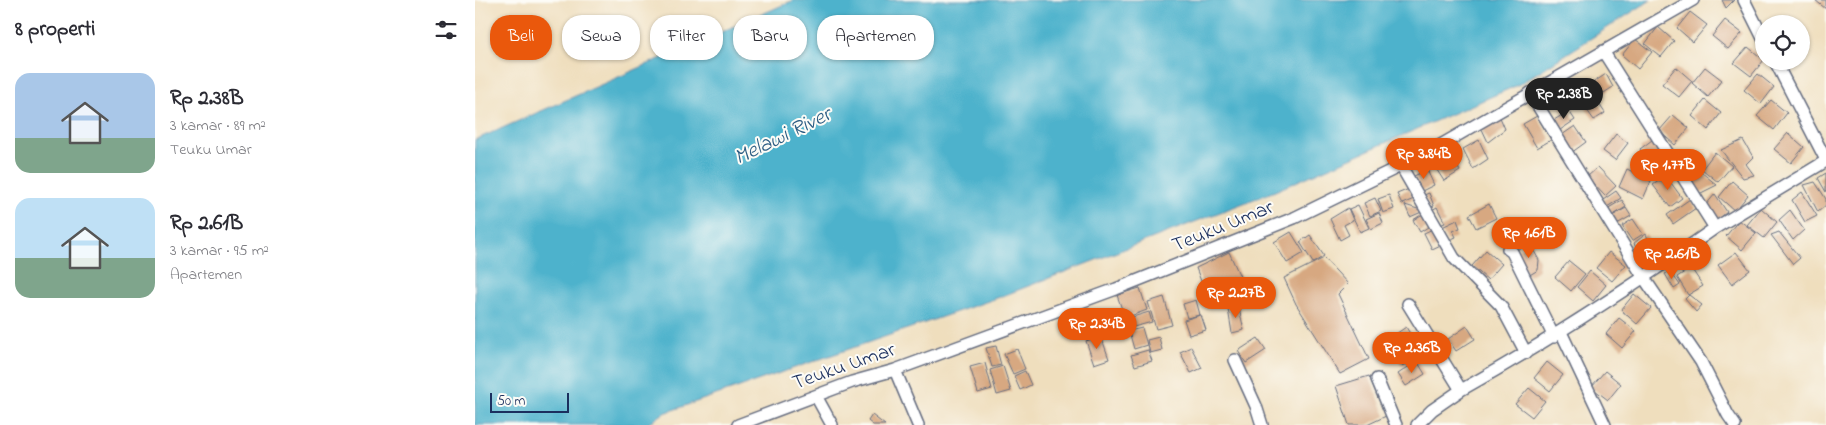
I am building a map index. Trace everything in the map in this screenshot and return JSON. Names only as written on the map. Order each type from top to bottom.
[{"type":"street","name":"Teuku Umar","points":[[739,425],[852,382],[895,370],[1116,289],[1294,218],[1401,166],[1693,0]]},
{"type":"street","points":[[1744,0],[1755,22]]},
{"type":"street","points":[[1603,50],[1715,228]]},
{"type":"street","points":[[1417,425],[1432,410],[1461,390],[1557,334],[1644,278],[1715,228],[1826,161],[1780,70]]},
{"type":"street","points":[[1530,93],[1644,278],[1701,362],[1735,425]]},
{"type":"street","points":[[1401,166],[1454,258],[1501,306],[1526,353]]},
{"type":"street","points":[[1508,249],[1512,252],[1605,425]]},
{"type":"street","points":[[1407,304],[1461,390]]},
{"type":"street","points":[[1235,360],[1256,406],[1262,425]]},
{"type":"street","points":[[895,370],[918,425]]},
{"type":"street","points":[[1377,379],[1396,425]]},
{"type":"street","points":[[816,396],[833,425]]},
{"type":"water","name":"Melawi River","points":[[794,0],[1651,0],[1518,85],[1275,191],[1000,297],[664,413],[647,425],[475,425],[475,140],[657,60],[723,60],[723,31],[733,27],[733,60],[807,60],[807,15],[760,15]]},
{"type":"building","points":[[1722,0],[1734,0],[1726,8]]},
{"type":"building","points":[[1815,0],[1826,0],[1826,9]]},
{"type":"building","points":[[1690,12],[1707,25],[1693,42],[1677,28]]},
{"type":"building","points":[[1725,20],[1742,33],[1728,49],[1712,36]]},
{"type":"building","points":[[1658,27],[1674,41],[1661,57],[1645,44]]},
{"type":"building","points":[[1635,39],[1652,52],[1638,69],[1622,55]]},
{"type":"building","points":[[1748,47],[1755,53],[1756,70],[1751,76],[1734,63]]},
{"type":"building","points":[[1676,67],[1692,81],[1679,97],[1662,84]]},
{"type":"building","points":[[1705,67],[1722,80],[1708,97],[1692,83]]},
{"type":"building","points":[[1606,74],[1613,87],[1599,96],[1591,84]]},
{"type":"building","points":[[1758,74],[1774,87],[1761,104],[1744,90]]},
{"type":"building","points":[[1591,92],[1605,113],[1594,120],[1579,99]]},
{"type":"building","points":[[1568,94],[1574,104],[1563,111],[1557,101]]},
{"type":"building","points":[[1705,100],[1721,113],[1708,130],[1692,116]]},
{"type":"building","points":[[1771,100],[1787,113],[1774,130],[1757,116]]},
{"type":"building","points":[[1569,111],[1575,120],[1560,130],[1554,120]]},
{"type":"building","points":[[1499,115],[1505,129],[1488,142],[1481,127]]},
{"type":"building","points":[[1673,115],[1689,128],[1675,145],[1659,131]]},
{"type":"building","points":[[1537,116],[1551,140],[1537,148],[1523,124]]},
{"type":"building","points":[[1575,126],[1586,142],[1571,153],[1559,137]]},
{"type":"building","points":[[1788,133],[1804,147],[1791,163],[1774,149]]},
{"type":"building","points":[[1616,134],[1628,143],[1615,160],[1603,151]]},
{"type":"building","points":[[1479,140],[1488,159],[1473,169],[1463,149]]},
{"type":"building","points":[[1652,140],[1669,162],[1656,171],[1640,149]]},
{"type":"building","points":[[1743,140],[1753,157],[1746,164],[1754,175],[1743,178],[1721,150]]},
{"type":"building","points":[[1715,152],[1732,166],[1718,182],[1702,169]]},
{"type":"building","points":[[1449,153],[1460,171],[1444,181],[1433,164]]},
{"type":"building","points":[[1598,167],[1616,186],[1605,196],[1587,177]]},
{"type":"building","points":[[1627,169],[1651,181],[1643,199],[1619,187]]},
{"type":"building","points":[[1427,170],[1434,185],[1422,191],[1414,176]]},
{"type":"building","points":[[1701,172],[1717,185],[1697,195],[1690,181]]},
{"type":"building","points":[[1826,173],[1826,192],[1818,178]]},
{"type":"building","points":[[1666,176],[1682,198],[1670,207],[1653,185]]},
{"type":"building","points":[[1732,181],[1748,195],[1735,211],[1719,197]]},
{"type":"building","points":[[1815,182],[1826,199],[1826,205],[1818,212],[1804,185]]},
{"type":"building","points":[[1409,189],[1414,199],[1402,204],[1397,194]]},
{"type":"building","points":[[1616,191],[1621,198],[1607,207],[1603,200]]},
{"type":"building","points":[[1802,192],[1817,216],[1805,222],[1792,200]]},
{"type":"building","points":[[1429,193],[1434,206],[1430,208],[1424,195]]},
{"type":"building","points":[[1715,194],[1727,212],[1715,222],[1705,206]]},
{"type":"building","points":[[1389,195],[1394,209],[1383,213],[1378,199]]},
{"type":"building","points":[[1375,198],[1381,211],[1370,216],[1364,203]]},
{"type":"building","points":[[1690,199],[1696,208],[1673,224],[1667,215]]},
{"type":"building","points":[[1622,200],[1626,207],[1612,216],[1607,209]]},
{"type":"building","points":[[1489,204],[1496,218],[1476,228],[1469,215]]},
{"type":"building","points":[[1358,205],[1369,228],[1360,232],[1349,209]]},
{"type":"building","points":[[1405,205],[1424,211],[1410,217]]},
{"type":"building","points":[[1437,207],[1445,223],[1440,225],[1432,210]]},
{"type":"building","points":[[1348,208],[1353,220],[1344,225],[1349,235],[1340,240],[1330,219]]},
{"type":"building","points":[[1626,208],[1631,216],[1617,224],[1612,216]]},
{"type":"building","points":[[1761,208],[1777,222],[1764,238],[1747,225]]},
{"type":"building","points":[[1790,210],[1804,230],[1793,240],[1779,220]]},
{"type":"building","points":[[1426,212],[1433,224],[1420,232],[1413,220]]},
{"type":"building","points":[[1379,213],[1383,223],[1371,229],[1366,219]]},
{"type":"building","points":[[1633,219],[1643,234],[1632,241],[1622,226]]},
{"type":"building","points":[[1457,220],[1460,228],[1453,231],[1456,237],[1447,241],[1440,228]]},
{"type":"building","points":[[1739,220],[1756,233],[1742,250],[1726,236]]},
{"type":"building","points":[[1435,228],[1443,244],[1432,249],[1424,233]]},
{"type":"building","points":[[1291,232],[1304,253],[1287,263],[1274,242]]},
{"type":"building","points":[[1779,232],[1800,258],[1793,264],[1771,235]]},
{"type":"building","points":[[1646,234],[1658,262],[1644,270],[1634,243]]},
{"type":"building","points":[[1310,235],[1324,256],[1313,263],[1300,242]]},
{"type":"building","points":[[1530,244],[1539,260],[1538,270],[1528,276],[1516,250]]},
{"type":"building","points":[[1486,250],[1502,264],[1488,280],[1472,266]]},
{"type":"building","points":[[1229,252],[1242,281],[1204,289],[1196,268]]},
{"type":"building","points":[[1609,252],[1626,265],[1612,281],[1596,268]]},
{"type":"building","points":[[1736,252],[1750,270],[1732,284],[1718,265]]},
{"type":"building","points":[[1324,258],[1348,284],[1338,294],[1369,359],[1340,374],[1296,304],[1284,278]]},
{"type":"building","points":[[1569,261],[1585,274],[1571,291],[1555,277]]},
{"type":"building","points":[[1691,268],[1703,286],[1688,295],[1677,277]]},
{"type":"building","points":[[1590,271],[1606,285],[1593,301],[1577,287]]},
{"type":"building","points":[[1670,271],[1680,285],[1674,289],[1665,274]]},
{"type":"building","points":[[1140,288],[1147,310],[1125,318],[1117,295]]},
{"type":"building","points":[[1634,294],[1651,308],[1637,324],[1621,310]]},
{"type":"building","points":[[1689,295],[1702,305],[1696,312],[1685,299]]},
{"type":"building","points":[[1164,297],[1172,325],[1156,329],[1148,302]]},
{"type":"building","points":[[1196,300],[1200,315],[1187,318],[1183,304]]},
{"type":"building","points":[[1238,304],[1244,330],[1232,333],[1228,309]]},
{"type":"building","points":[[1149,312],[1152,322],[1126,329],[1123,320]]},
{"type":"building","points":[[1201,315],[1206,330],[1189,335],[1184,320]]},
{"type":"building","points":[[1619,318],[1636,331],[1622,348],[1606,334]]},
{"type":"building","points":[[1096,320],[1100,335],[1087,338],[1083,324]]},
{"type":"building","points":[[1467,326],[1475,339],[1456,351],[1448,339]]},
{"type":"building","points":[[1406,327],[1422,353],[1402,366],[1387,340]]},
{"type":"building","points":[[1142,328],[1147,345],[1134,349],[1129,331]]},
{"type":"building","points":[[1101,336],[1109,359],[1094,364],[1086,341]]},
{"type":"building","points":[[1159,337],[1162,350],[1150,353],[1147,340]]},
{"type":"building","points":[[1258,338],[1266,350],[1246,363],[1238,351]]},
{"type":"building","points":[[996,346],[1001,365],[992,367],[986,348]]},
{"type":"building","points":[[1191,347],[1202,368],[1191,373],[1180,352]]},
{"type":"building","points":[[1017,349],[1025,369],[1013,374],[1004,354]]},
{"type":"building","points":[[1148,350],[1152,361],[1135,366],[1131,355]]},
{"type":"building","points":[[1417,361],[1425,374],[1406,386],[1398,374]]},
{"type":"building","points":[[1547,362],[1563,375],[1550,391],[1534,378]]},
{"type":"building","points":[[985,363],[992,389],[978,393],[970,367]]},
{"type":"building","points":[[1003,366],[1011,391],[997,395],[990,370]]},
{"type":"building","points":[[1025,371],[1031,385],[1020,390],[1014,376]]},
{"type":"building","points":[[1605,371],[1621,384],[1608,400],[1591,387]]},
{"type":"building","points":[[1369,376],[1386,416],[1367,425],[1349,425],[1336,386]]},
{"type":"building","points":[[1529,388],[1545,401],[1532,417],[1515,404]]},
{"type":"building","points":[[872,415],[885,425],[873,425],[868,421]]}]
